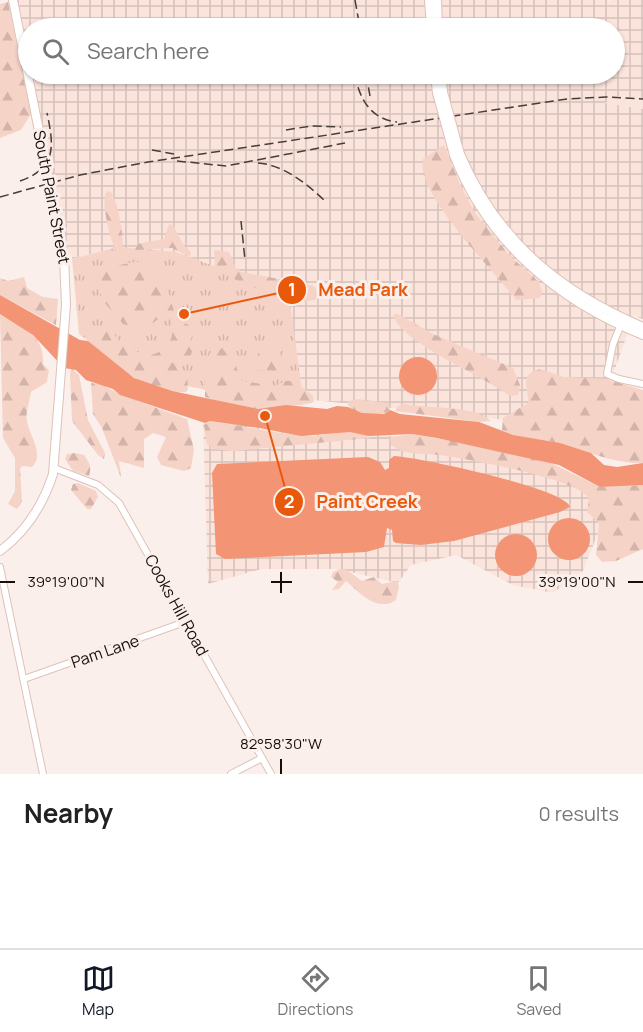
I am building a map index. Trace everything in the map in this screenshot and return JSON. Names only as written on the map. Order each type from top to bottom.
[{"type":"main road","name":"South Paint Street","points":[[13,0],[18,25]]},
{"type":"main road","points":[[429,0],[430,18]]},
{"type":"main road","points":[[437,0],[438,18]]},
{"type":"main road","name":"South Paint Street","points":[[0,551],[31,521],[45,495],[54,468],[58,430],[65,313],[64,256],[30,84]]},
{"type":"main road","points":[[438,84],[457,154],[485,202],[528,254],[579,295],[643,335]]},
{"type":"main road","points":[[440,84],[440,93]]},
{"type":"main road","points":[[621,322],[643,327]]},
{"type":"street","points":[[621,322],[607,374],[643,384]]},
{"type":"street","name":"Cooks Hill Road","points":[[54,468],[98,485],[119,503],[271,774]]},
{"type":"street","points":[[0,567],[44,774]]},
{"type":"street","name":"Pam Lane","points":[[24,679],[185,622]]},
{"type":"street","points":[[231,774],[262,758]]},
{"type":"shaded area","points":[[18,0],[607,0],[609,2],[610,0],[643,0],[643,98],[616,96],[605,103],[643,109],[643,319],[634,316],[593,429],[303,399],[118,247],[72,259],[54,230],[25,84],[625,84],[625,18],[18,18],[18,52],[8,2]]},
{"type":"shaded area","points":[[616,96],[643,98],[643,109],[604,103]]},
{"type":"shaded area","points":[[0,295],[80,340],[88,341],[134,378],[172,391],[258,409],[286,405],[327,409],[337,406],[348,407],[362,413],[384,414],[390,410],[400,414],[479,422],[513,435],[560,443],[591,453],[604,465],[617,467],[643,463],[643,485],[600,487],[559,465],[412,434],[369,436],[350,432],[301,436],[210,421],[205,423],[120,395],[113,389],[86,380],[76,370],[64,368],[33,335],[0,314]]},
{"type":"shaded area","points":[[418,357],[432,362],[437,376],[432,390],[418,395],[404,390],[399,376],[404,362]]},
{"type":"shaded area","points":[[203,422],[355,430],[472,449],[599,491],[600,528],[583,571],[553,593],[513,585],[456,555],[411,565],[398,583],[337,569],[261,569],[208,584]]},
{"type":"shaded area","points":[[394,456],[459,468],[519,483],[563,500],[570,507],[560,512],[454,541],[421,545],[396,543],[393,541],[392,530],[387,528],[384,547],[366,552],[225,559],[216,554],[212,473],[217,464],[368,457],[380,462],[385,470],[389,468],[389,460]]},
{"type":"shaded area","points":[[569,518],[584,524],[590,539],[584,554],[569,560],[554,554],[548,539],[554,524]]},
{"type":"shaded area","points":[[516,534],[531,540],[537,555],[531,570],[516,576],[501,570],[495,555],[501,540]]},
{"type":"green space","points":[[8,2],[18,51],[18,84],[25,84],[31,114],[21,130],[0,138],[0,4]]},
{"type":"green space","points":[[444,145],[475,213],[509,255],[539,282],[542,292],[540,298],[516,300],[458,231],[431,192],[424,174],[423,159]]},
{"type":"green space","points":[[110,191],[116,203],[120,222],[123,241],[121,253],[115,250],[107,221],[105,198],[106,192]]},
{"type":"green space","points":[[169,224],[173,225],[183,244],[191,252],[190,257],[172,248],[135,250],[137,244],[164,239]]},
{"type":"green space","points":[[118,247],[176,252],[289,294],[303,399],[244,398],[136,375],[79,334],[72,259]]},
{"type":"green space","points":[[214,250],[229,252],[235,267],[242,272],[311,285],[318,289],[318,298],[309,301],[283,297],[237,280],[215,269]]},
{"type":"green space","points":[[141,262],[151,266],[163,277],[176,315],[194,330],[190,342],[193,349],[190,357],[176,355],[170,358],[170,361],[187,373],[188,389],[186,392],[159,389],[132,377],[88,341],[87,332],[91,326],[111,330],[120,342],[144,356],[158,352],[168,343],[173,331],[169,316],[162,314],[154,322],[145,326],[123,324],[104,302],[97,285],[109,270],[128,263]]},
{"type":"green space","points":[[24,277],[27,288],[43,297],[58,299],[56,325],[0,295],[0,278],[8,281]]},
{"type":"green space","points":[[396,313],[433,334],[513,368],[520,385],[518,395],[510,396],[412,338],[400,327],[393,316]]},
{"type":"green space","points":[[0,314],[24,328],[36,339],[43,354],[43,364],[49,370],[47,382],[31,392],[27,418],[37,456],[32,467],[20,468],[22,501],[17,509],[8,504],[15,491],[15,458],[3,438]]},
{"type":"green space","points":[[270,345],[279,345],[282,365],[276,371],[255,370],[253,364],[260,350]]},
{"type":"green space","points":[[222,348],[235,364],[242,381],[275,386],[285,381],[294,381],[313,396],[314,402],[257,409],[205,397],[205,378],[220,372],[211,361],[209,354]]},
{"type":"green space","points":[[72,369],[79,375],[88,420],[105,453],[104,459],[98,455],[72,421],[70,373]]},
{"type":"green space","points":[[541,369],[563,377],[606,379],[643,390],[643,463],[610,459],[502,430],[503,418],[528,403],[526,382],[529,374]]},
{"type":"green space","points":[[91,383],[101,384],[121,395],[187,419],[194,450],[191,468],[184,471],[161,465],[157,457],[166,437],[153,433],[144,439],[144,468],[119,461],[121,478],[102,428],[93,414]]},
{"type":"green space","points":[[357,399],[389,403],[390,410],[374,415],[356,411],[348,405],[349,401]]},
{"type":"green space","points":[[405,404],[474,412],[491,421],[479,422],[395,411],[398,406]]},
{"type":"green space","points":[[210,421],[316,436],[358,432],[370,438],[233,451],[214,449],[207,444],[204,425]]},
{"type":"green space","points":[[412,434],[547,461],[600,487],[643,485],[643,549],[616,561],[602,562],[596,555],[599,523],[587,512],[589,499],[581,491],[520,471],[452,457],[401,451],[391,444],[390,437]]},
{"type":"green space","points":[[67,454],[84,455],[90,467],[89,476],[73,471],[65,459]]},
{"type":"green space","points":[[78,483],[96,491],[98,497],[91,509],[87,509],[71,490],[73,484]]},
{"type":"green space","points":[[341,569],[347,570],[362,581],[374,577],[382,584],[397,581],[399,586],[396,600],[382,604],[375,603],[346,581],[339,589],[332,590],[338,582],[331,577],[333,572]]},
{"type":"railway","points":[[355,0],[358,18]]},
{"type":"railway","points":[[357,84],[363,99],[373,112],[380,117],[397,122]]},
{"type":"railway","points":[[368,84],[370,96]]},
{"type":"railway","points":[[0,197],[80,175],[148,162],[567,99],[606,97],[643,99]]},
{"type":"railway","points":[[20,181],[41,170],[50,155],[51,136],[47,113]]},
{"type":"railway","points":[[286,130],[311,126],[341,127]]},
{"type":"railway","points":[[177,161],[226,166],[345,143]]},
{"type":"railway","points":[[152,150],[174,154]]},
{"type":"railway","points":[[258,163],[286,171],[325,201]]},
{"type":"railway","points":[[241,221],[245,260]]},
{"type":"place","name":"Mead Park","points":[[184,314]]},
{"type":"place","name":"Paint Creek","points":[[265,416]]}]
